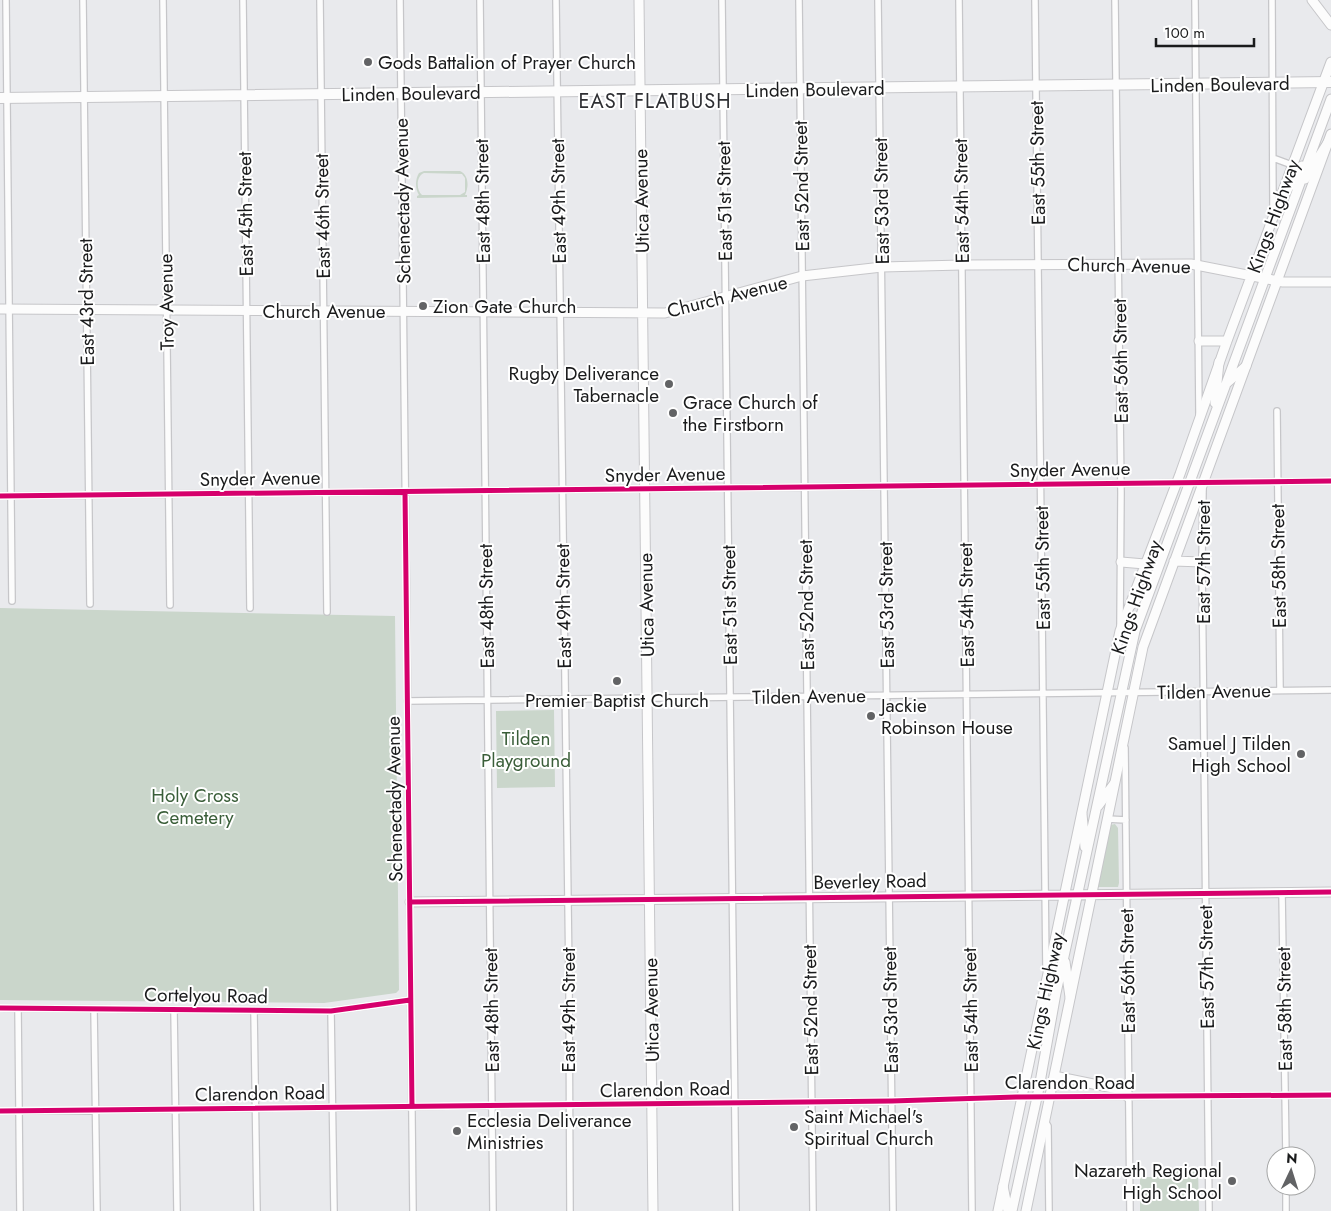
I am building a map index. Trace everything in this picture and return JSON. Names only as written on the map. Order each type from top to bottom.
[{"type":"highway","name":"Linden Boulevard","points":[[4,98],[1327,82]]},
{"type":"main road","name":"Utica Avenue","points":[[639,0],[653,1211]]},
{"type":"main road","points":[[1312,0],[1331,25]]},
{"type":"main road","name":"Kings Highway","points":[[998,1211],[1120,631],[1292,165],[1327,82],[1331,62]]},
{"type":"main road","name":"Kings Highway","points":[[1012,1211],[1056,993],[1135,631],[1331,99]]},
{"type":"main road","points":[[1295,196],[1330,138]]},
{"type":"main road","name":"Kings Highway","points":[[1026,1211],[1143,647],[1330,138]]},
{"type":"main road","points":[[1277,206],[1312,149]]},
{"type":"main road","name":"Church Avenue","points":[[5,309],[666,313],[802,276],[882,267],[962,265],[1191,264],[1278,282],[1331,282]]},
{"type":"main road","points":[[1198,341],[1227,341]]},
{"type":"main road","points":[[1213,418],[1219,362]]},
{"type":"main road","points":[[1225,385],[1246,366]]},
{"type":"main road","points":[[1174,561],[1202,562]]},
{"type":"main road","points":[[1121,562],[1145,564]]},
{"type":"main road","points":[[1131,605],[1154,579]]},
{"type":"main road","points":[[1096,809],[1114,784]]},
{"type":"main road","points":[[1082,814],[1086,854]]},
{"type":"main road","name":"Beverley Road","points":[[410,902],[1331,892]]},
{"type":"main road","points":[[1064,956],[1070,997]]},
{"type":"main road","points":[[1039,1020],[1056,993]]},
{"type":"main road","points":[[1054,1076],[1118,1089],[1128,1097]]},
{"type":"main road","points":[[1003,1186],[1008,1211]]},
{"type":"street","points":[[6,0],[4,98],[5,309],[12,496],[12,601]]},
{"type":"street","name":"East 43rd Street","points":[[83,0],[90,604]]},
{"type":"street","name":"Troy Avenue","points":[[163,0],[170,605]]},
{"type":"street","name":"East 45th Street","points":[[243,0],[250,608]]},
{"type":"street","name":"East 46th Street","points":[[320,0],[327,612]]},
{"type":"street","name":"Schenectady Avenue","points":[[400,0],[413,1211]]},
{"type":"street","name":"East 48th Street","points":[[480,0],[493,1211]]},
{"type":"street","name":"East 49th Street","points":[[556,0],[570,1211]]},
{"type":"street","name":"East 51st Street","points":[[722,0],[736,1211]]},
{"type":"street","name":"East 52nd Street","points":[[799,0],[813,1211]]},
{"type":"street","name":"East 53rd Street","points":[[878,0],[892,1211]]},
{"type":"street","name":"East 54th Street","points":[[958,0],[972,1211]]},
{"type":"street","name":"East 55th Street","points":[[1036,0],[1046,987]]},
{"type":"street","name":"East 56th Street","points":[[1115,0],[1121,484],[1120,631]]},
{"type":"street","points":[[1195,0],[1199,266],[1198,404],[1200,418]]},
{"type":"street","points":[[1272,0],[1273,216]]},
{"type":"street","points":[[1273,158],[1292,165]]},
{"type":"street","name":"East 58th Street","points":[[1277,411],[1280,690]]},
{"type":"street","name":"Snyder Avenue","points":[[0,496],[1331,481]]},
{"type":"street","name":"East 57th Street","points":[[1203,483],[1203,691],[1209,1211]]},
{"type":"street","name":"Tilden Avenue","points":[[407,701],[1331,690]]},
{"type":"street","name":"East 56th Street","points":[[1125,731],[1130,1211]]},
{"type":"street","points":[[1107,819],[1126,820]]},
{"type":"street","name":"East 58th Street","points":[[1282,892],[1286,1146]]},
{"type":"street","name":"Cortelyou Road","points":[[0,1008],[331,1010],[410,1000]]},
{"type":"street","points":[[18,1008],[20,1211]]},
{"type":"street","points":[[94,1009],[97,1211]]},
{"type":"street","points":[[174,1010],[177,1211]]},
{"type":"street","points":[[331,1010],[334,1211]]},
{"type":"street","points":[[254,1011],[257,1211]]},
{"type":"street","name":"Clarendon Road","points":[[0,1111],[892,1101],[1022,1097],[1331,1095]]},
{"type":"street","points":[[1044,1119],[1048,1126],[1049,1211]]},
{"type":"street","points":[[1286,1196],[1286,1211]]},
{"type":"green space","points":[[424,171],[460,171],[467,178],[468,185],[465,195],[467,197],[417,198],[419,195],[416,181],[419,173]],"holes":[[[424,173],[462,174],[465,178],[465,192],[460,195],[422,195],[420,193],[418,180]]]},
{"type":"green space","name":"Holy Cross Cemetery","points":[[0,608],[395,616],[399,990],[396,993],[324,1003],[0,1000]]},
{"type":"green space","name":"Tilden Playground","points":[[554,710],[555,787],[497,788],[496,711]]},
{"type":"green space","points":[[1115,824],[1118,828],[1118,887],[1098,887],[1110,825]]},
{"type":"green space","points":[[1171,1168],[1198,1168],[1199,1211],[1140,1211],[1140,1177],[1171,1177]]},
{"type":"cycle path","points":[[0,496],[1331,481]]},
{"type":"cycle path","points":[[405,492],[412,1106]]},
{"type":"cycle path","points":[[410,902],[1331,892]]},
{"type":"cycle path","points":[[0,1008],[331,1011],[410,1000]]},
{"type":"cycle path","points":[[0,1111],[892,1101],[1016,1097],[1331,1095]]},
{"type":"place","name":"Gods Battalion of Prayer Church","points":[[368,62]]},
{"type":"place","name":"Zion Gate Church","points":[[423,306]]},
{"type":"place","name":"Rugby Deliverance Tabernacle","points":[[669,384]]},
{"type":"place","name":"Grace Church of the Firstborn","points":[[673,413]]},
{"type":"place","name":"Premier Baptist Church","points":[[617,681]]},
{"type":"place","name":"Jackie Robinson House","points":[[871,716]]},
{"type":"place","name":"Samuel J Tilden High School","points":[[1301,754]]},
{"type":"place","name":"Saint Michael's Spiritual Church","points":[[794,1127]]},
{"type":"place","name":"Ecclesia Deliverance Ministries","points":[[457,1131]]},
{"type":"place","name":"Nazareth Regional High School","points":[[1232,1181]]},
{"type":"district","name":"EAST FLATBUSH","points":[[655,101]]}]
